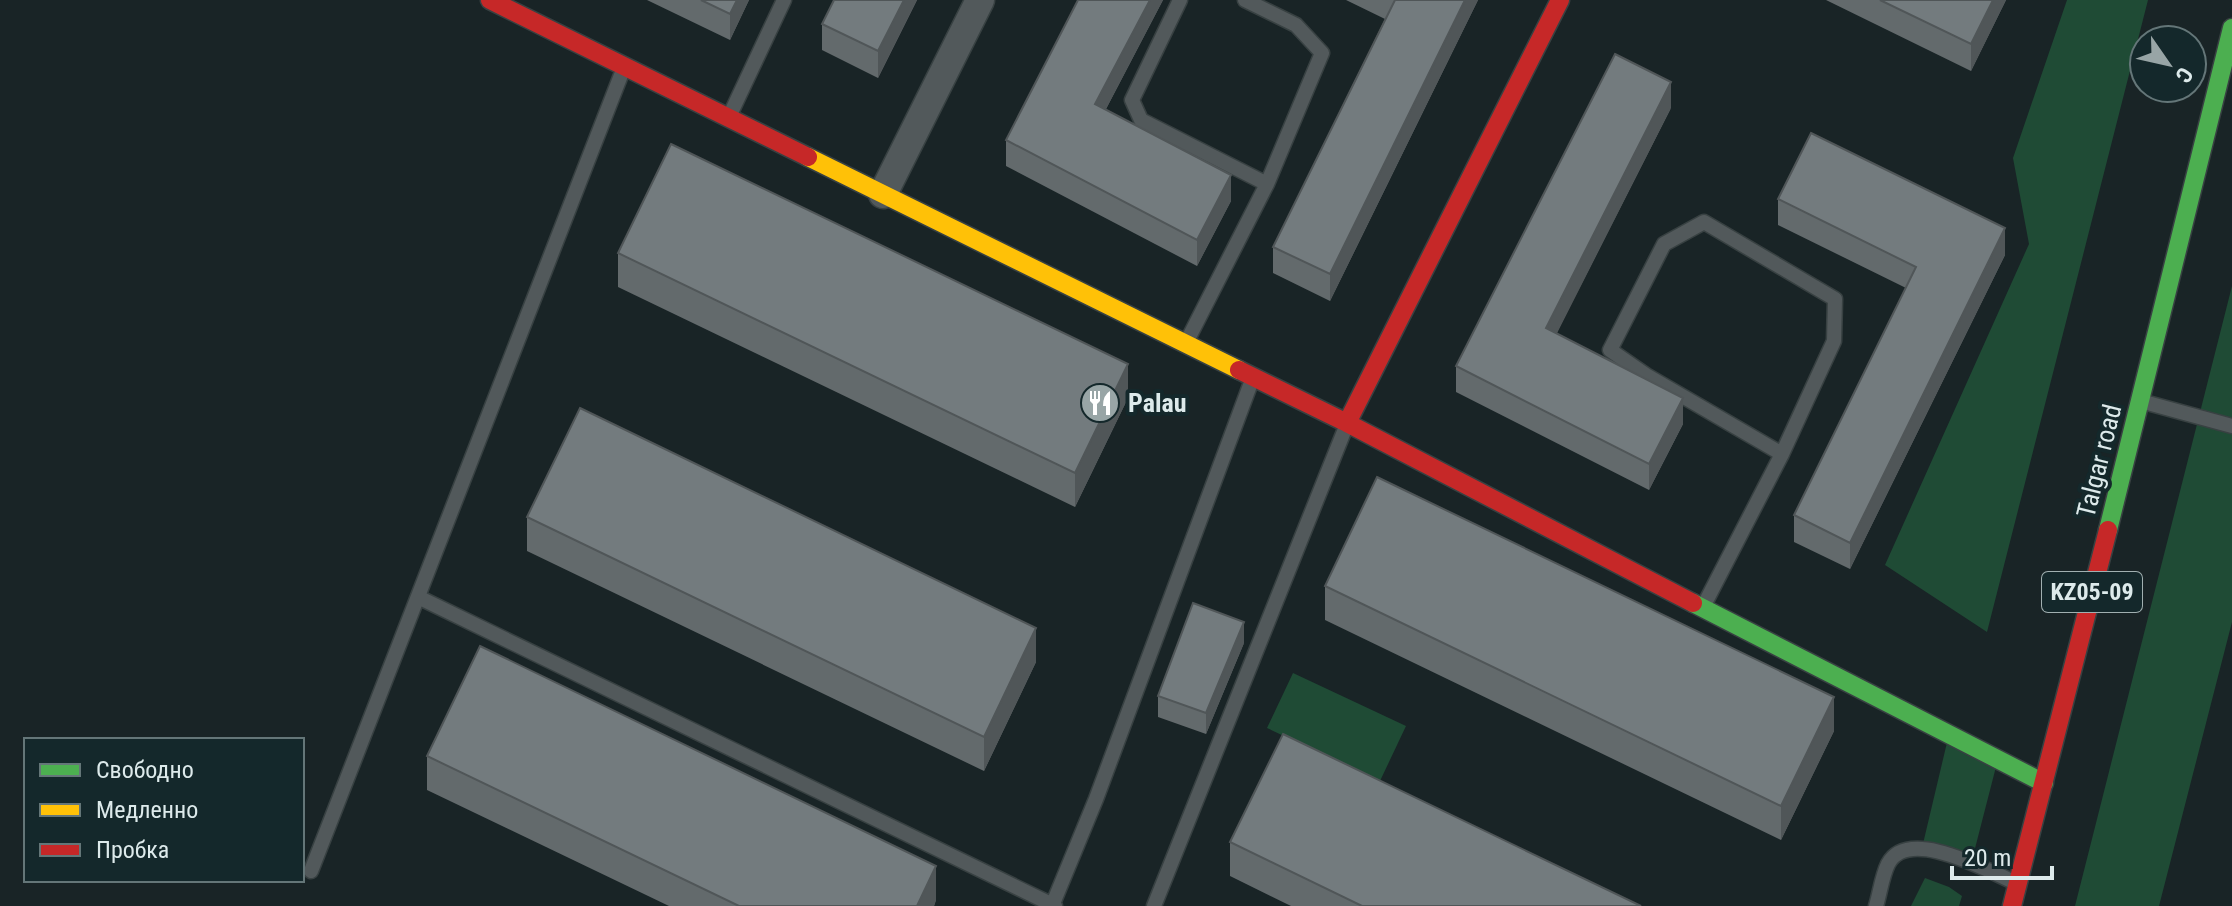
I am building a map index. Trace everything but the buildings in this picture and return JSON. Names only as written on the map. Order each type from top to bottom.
[{"type":"street","points":[[490,0],[1347,423],[2044,783]]},
{"type":"street","points":[[883,194],[980,0]]},
{"type":"street","points":[[1347,423],[1560,0]]},
{"type":"street","name":"Talgar road","points":[[2012,906],[2232,28]]},
{"type":"lane","points":[[729,117],[784,0]]},
{"type":"lane","points":[[1180,0],[1132,100],[1141,120],[1267,184]]},
{"type":"lane","points":[[1186,343],[1267,184],[1322,53],[1296,25],[1245,0]]},
{"type":"lane","points":[[311,871],[624,66]]},
{"type":"lane","points":[[1702,608],[1782,454],[1834,341],[1835,299],[1704,222],[1664,244],[1610,350],[1646,375],[1782,454]]},
{"type":"lane","points":[[418,597],[1053,906],[1096,799],[1253,376]]},
{"type":"lane","points":[[2141,401],[2232,426]]},
{"type":"lane","points":[[1154,906],[1347,423]]},
{"type":"lane","points":[[1876,906],[1889,861],[1908,848],[1930,848],[2018,884]]},
{"type":"green space","points":[[2067,0],[2148,0],[2142,24],[2128,24],[2128,79],[1987,632],[1885,565],[2029,244],[2013,158]]},
{"type":"green space","points":[[2232,286],[2232,622],[2159,906],[2075,906]]},
{"type":"green space","points":[[1293,673],[1406,726],[1380,781],[1267,728]]},
{"type":"green space","points":[[1949,734],[1998,759],[1971,864],[1922,848]]},
{"type":"green space","points":[[1925,878],[1949,887],[1962,896],[1959,906],[1911,906]]},
{"type":"traffic: fast","points":[[2108,530],[2232,28]]},
{"type":"traffic: fast","points":[[1693,603],[2044,783]]},
{"type":"traffic: slow","points":[[808,157],[1239,370]]},
{"type":"traffic: jam","points":[[490,0],[808,157]]},
{"type":"traffic: jam","points":[[1347,423],[1560,0]]},
{"type":"traffic: jam","points":[[1239,370],[1693,603]]},
{"type":"traffic: jam","points":[[2012,906],[2108,530]]},
{"type":"place","name":"Palau","points":[[1100,403]]}]
